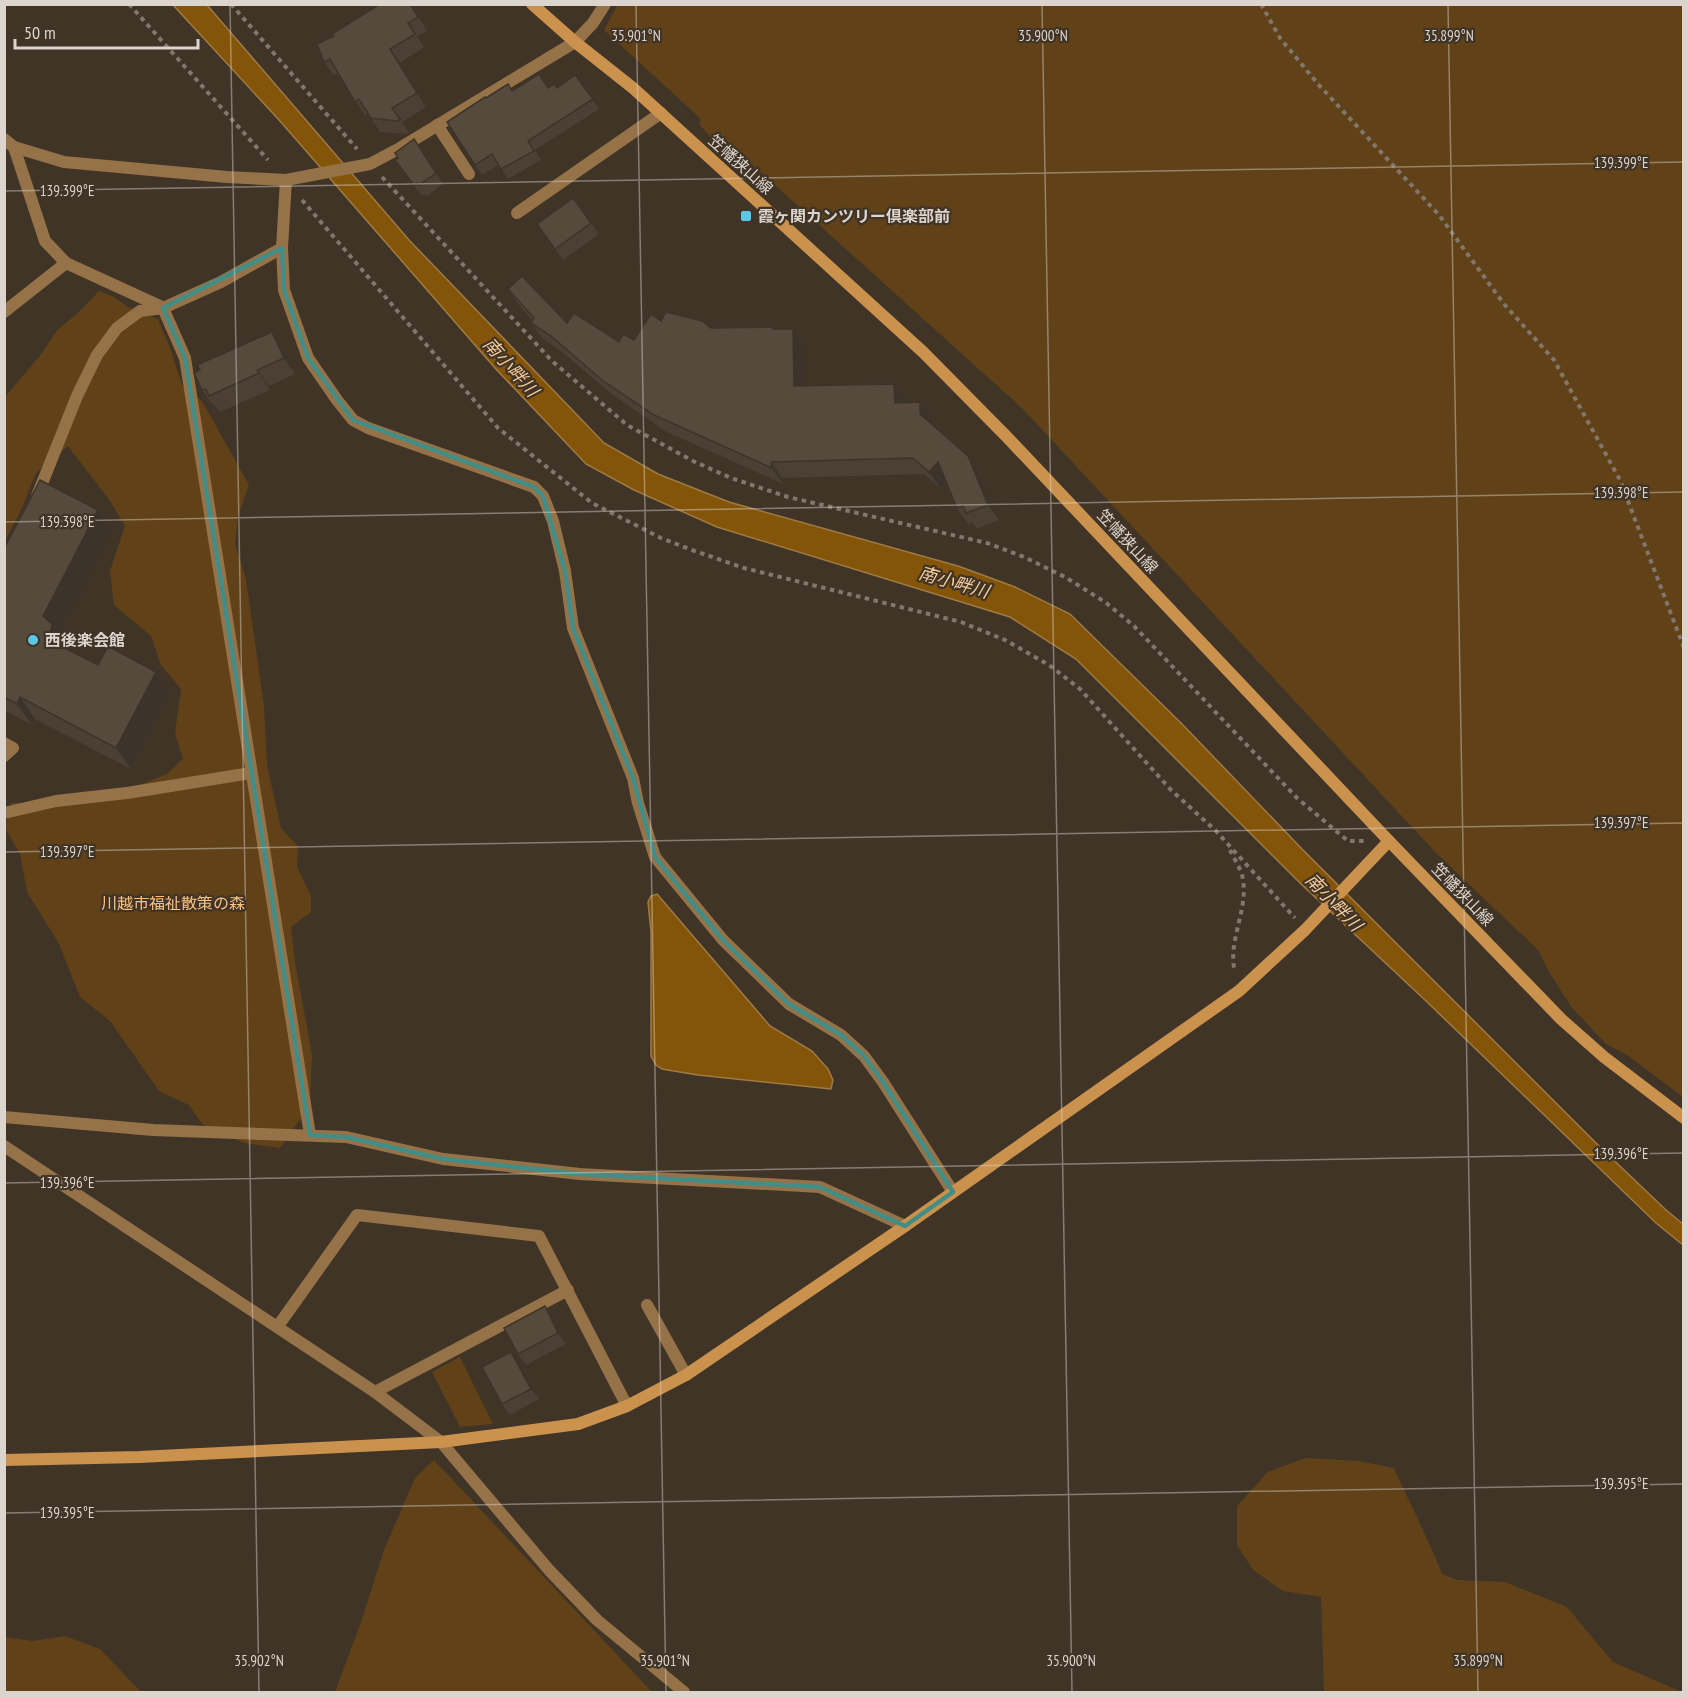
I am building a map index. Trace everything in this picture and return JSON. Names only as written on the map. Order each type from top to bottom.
[{"type":"main road","name":"笠幡狭山線","points":[[535,6],[575,42],[633,88],[923,352],[1014,444],[1389,841],[1561,1019],[1604,1057],[1683,1118]]},
{"type":"main road","points":[[4,1460],[151,1456],[441,1442],[578,1424],[627,1406],[686,1375],[905,1226],[1239,991],[1309,926],[1389,841]]},
{"type":"street","points":[[9,143],[64,162],[227,177],[287,180],[369,165],[575,42],[593,23],[605,4]]},
{"type":"street","points":[[517,213],[661,113]]},
{"type":"street","points":[[437,125],[469,174]]},
{"type":"street","points":[[9,143],[45,241],[66,263],[163,308],[185,358],[310,1135]]},
{"type":"street","points":[[287,180],[282,248],[284,290],[308,358],[353,420],[368,428],[534,487],[543,495],[553,521],[565,571],[573,628],[633,777],[638,803],[655,857],[723,940],[789,1004],[841,1035],[864,1056],[953,1192]]},
{"type":"street","points":[[31,508],[97,355],[117,328],[140,310],[163,308],[220,282],[282,248]]},
{"type":"street","points":[[4,312],[66,263]]},
{"type":"street","points":[[4,743],[13,748],[4,756]]},
{"type":"street","points":[[4,813],[56,801],[127,793],[251,773]]},
{"type":"street","points":[[4,1117],[153,1130],[346,1137],[443,1159],[580,1174],[820,1187],[905,1226]]},
{"type":"street","points":[[4,1146],[278,1326],[375,1392],[441,1442],[549,1570],[597,1620],[684,1692]]},
{"type":"street","points":[[278,1326],[357,1215],[538,1236],[627,1406]]},
{"type":"street","points":[[375,1392],[568,1290]]},
{"type":"street","points":[[647,1305],[686,1375]]},
{"type":"path","points":[[129,4],[287,180],[498,428],[592,503],[661,538],[744,568],[961,622],[1005,640],[1048,665],[1080,689],[1171,790],[1216,831],[1228,846],[1309,926]]},
{"type":"path","points":[[231,4],[369,165],[552,361],[627,425],[693,461],[731,478],[788,496],[987,543],[1024,557],[1065,577],[1105,602],[1134,626],[1297,798],[1348,841],[1389,841]]},
{"type":"path","points":[[1261,4],[1280,38],[1318,84],[1439,215],[1504,304],[1554,360],[1620,480],[1683,648]]},
{"type":"path","points":[[1228,846],[1243,877],[1243,914],[1233,945],[1233,965],[1239,991]]},
{"type":"highlighted area","points":[[282,248],[284,290],[308,358],[353,420],[534,487],[543,496],[565,571],[573,628],[633,778],[655,857],[723,940],[789,1004],[841,1035],[864,1056],[883,1082],[953,1192],[905,1226],[820,1187],[580,1174],[443,1159],[346,1137],[310,1135],[185,358],[163,308]]},
{"type":"green space","points":[[618,4],[1683,5],[1683,1097],[1627,1055],[1606,1044],[1572,1008],[1538,950],[1437,854],[1023,409],[735,149],[731,154],[719,147],[699,124],[701,119],[604,30]]},
{"type":"green space","name":"川越市福祉散策の森","points":[[99,291],[112,296],[128,307],[158,319],[182,385],[202,401],[249,485],[238,516],[235,544],[246,579],[264,706],[267,765],[281,828],[298,846],[297,867],[311,896],[311,912],[291,927],[312,1055],[310,1105],[280,1148],[244,1143],[202,1124],[189,1105],[159,1091],[110,1021],[80,997],[59,944],[27,892],[20,854],[5,828],[11,803],[61,805],[110,797],[167,774],[183,759],[175,733],[181,689],[161,665],[151,636],[114,605],[110,571],[125,526],[110,501],[68,446],[36,473],[5,541],[5,397],[42,353],[58,329],[77,314]]},
{"type":"green space","points":[[460,1357],[493,1424],[460,1427],[432,1372]]},
{"type":"green space","points":[[1305,1458],[1359,1461],[1394,1468],[1442,1574],[1457,1580],[1505,1582],[1567,1607],[1613,1662],[1682,1692],[1324,1692],[1321,1597],[1283,1591],[1253,1570],[1237,1545],[1237,1506],[1268,1472]]},
{"type":"green space","points":[[434,1460],[652,1692],[335,1692],[384,1550],[415,1478]]},
{"type":"green space","points":[[65,1636],[100,1649],[141,1692],[5,1692],[5,1637],[33,1641]]},
{"type":"water","name":"南小畔川","points":[[173,5],[207,5],[409,240],[604,443],[658,474],[729,502],[958,566],[1015,587],[1070,614],[1182,724],[1302,849],[1600,1147],[1683,1224],[1683,1245],[1656,1223],[1301,884],[1076,659],[1010,617],[717,527],[634,490],[586,464],[495,368],[280,121]]},
{"type":"water","points":[[657,894],[770,1026],[812,1051],[828,1069],[833,1080],[831,1089],[698,1075],[662,1069],[656,1065],[651,1056],[651,932],[648,902],[651,896]]},
{"type":"building","points":[[380,4],[410,4],[418,17],[408,23],[415,34],[390,49],[417,93],[392,108],[400,119],[397,121],[371,118],[359,99],[355,102],[330,59],[324,62],[317,44],[334,36],[332,34]]},
{"type":"building","points":[[539,74],[548,88],[554,84],[557,88],[575,75],[593,99],[528,141],[534,151],[501,169],[492,154],[475,165],[447,122],[508,84],[512,91]]},
{"type":"building","points":[[414,139],[436,173],[419,185],[417,183],[414,185],[395,160],[398,158],[395,153]]},
{"type":"building","points":[[573,198],[591,223],[555,249],[537,224]]},
{"type":"building","points":[[522,276],[567,323],[574,313],[619,342],[623,334],[634,340],[651,314],[661,321],[666,312],[702,321],[711,328],[793,329],[794,386],[894,384],[895,403],[920,402],[920,414],[968,456],[988,505],[966,513],[963,506],[957,508],[938,462],[929,472],[913,458],[771,462],[772,468],[654,415],[602,380],[551,336],[531,323],[534,318],[508,289]]},
{"type":"building","points":[[272,332],[284,358],[257,370],[259,373],[209,396],[206,389],[202,390],[194,373],[200,370],[197,365]]},
{"type":"building","name":"西後楽会館","points":[[40,480],[98,510],[43,616],[52,624],[49,640],[98,665],[108,646],[156,672],[116,748],[20,697],[17,704],[4,697],[4,549]]},
{"type":"building","points":[[545,1306],[558,1333],[518,1354],[504,1328]]},
{"type":"building","points":[[511,1352],[531,1389],[502,1404],[482,1367]]},
{"type":"place","name":"霞ヶ関カンツリー倶楽部前","points":[[746,216]]},
{"type":"place","name":"西後楽会館","points":[[33,640]]}]
